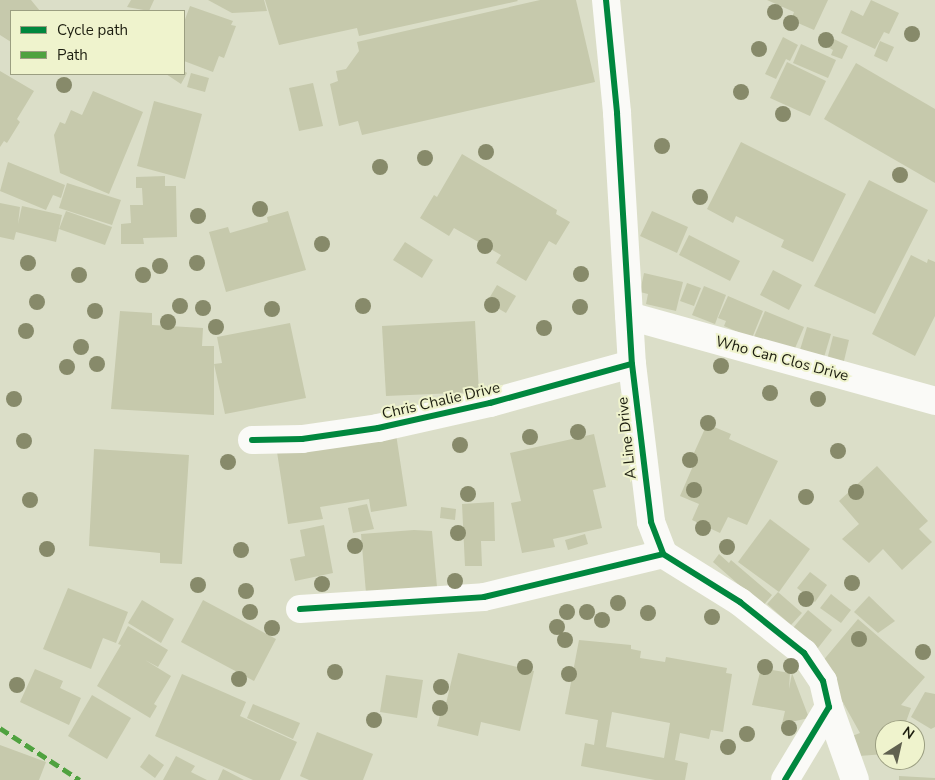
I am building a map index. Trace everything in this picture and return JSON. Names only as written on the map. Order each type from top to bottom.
[{"type":"street","name":"A Line Drive","points":[[606,0],[617,113],[632,364],[645,491],[663,554]]},
{"type":"street","name":"Who Can Clos Drive","points":[[629,316],[935,401]]},
{"type":"street","name":"Chris Chalie Drive","points":[[252,440],[302,439],[378,428],[490,403],[632,364]]},
{"type":"street","points":[[300,608],[484,597],[663,554],[740,602],[804,654],[823,681],[829,707],[855,780]]},
{"type":"street","points":[[786,780],[829,707]]},
{"type":"building","points":[[0,0],[31,0],[39,10],[10,10],[10,41],[0,35]]},
{"type":"building","points":[[131,0],[154,0],[149,10],[127,7]]},
{"type":"building","points":[[208,0],[264,0],[267,11],[232,13]]},
{"type":"building","points":[[265,0],[518,1],[359,36],[357,28],[279,45]]},
{"type":"building","points":[[540,0],[576,0],[595,82],[362,135],[358,121],[339,126],[330,84],[338,81],[336,71],[346,69],[359,51],[357,42]]},
{"type":"building","points":[[767,0],[828,0],[814,30],[791,20],[794,12]]},
{"type":"building","points":[[871,0],[899,13],[889,34],[884,32],[875,49],[841,33],[851,10],[863,16]]},
{"type":"building","points":[[190,6],[233,21],[231,25],[236,26],[224,58],[219,56],[213,72],[185,61],[185,19]]},
{"type":"building","points":[[783,37],[798,45],[790,61],[786,59],[776,79],[765,74]]},
{"type":"building","points":[[830,37],[848,46],[842,59],[831,55],[833,50],[826,46]]},
{"type":"building","points":[[880,41],[894,47],[887,62],[874,56]]},
{"type":"building","points":[[801,44],[836,60],[828,78],[793,63]]},
{"type":"building","points":[[787,62],[826,81],[810,116],[770,98]]},
{"type":"building","points":[[856,63],[935,109],[935,183],[824,119]]},
{"type":"building","points":[[0,71],[34,91],[17,119],[20,122],[7,143],[4,141],[0,147]]},
{"type":"building","points":[[185,72],[187,73],[181,84],[168,75],[185,75]]},
{"type":"building","points":[[191,73],[209,78],[205,92],[187,87]]},
{"type":"building","points":[[313,83],[323,126],[299,131],[289,88]]},
{"type":"building","points":[[93,91],[143,112],[109,194],[60,173],[54,135],[60,122],[65,124],[71,110],[82,115]]},
{"type":"building","points":[[154,101],[202,114],[185,179],[137,166]]},
{"type":"building","points":[[741,142],[846,194],[813,262],[781,247],[784,240],[736,216],[733,223],[707,209]]},
{"type":"building","points":[[462,154],[557,210],[556,214],[570,222],[556,245],[549,241],[526,281],[496,263],[501,255],[454,228],[449,236],[420,218],[434,195],[437,197]]},
{"type":"building","points":[[8,162],[65,185],[61,198],[53,195],[46,210],[0,191]]},
{"type":"building","points":[[165,176],[165,186],[176,186],[177,237],[143,238],[144,244],[121,244],[121,224],[131,223],[130,205],[143,205],[142,188],[136,188],[136,177]]},
{"type":"building","points":[[869,180],[928,210],[875,314],[814,286]]},
{"type":"building","points":[[67,183],[121,200],[112,225],[59,208]]},
{"type":"building","points":[[0,203],[20,207],[18,224],[22,206],[62,215],[56,242],[16,232],[14,240],[0,237]]},
{"type":"building","points":[[66,211],[112,227],[105,245],[59,229]]},
{"type":"building","points":[[288,211],[306,270],[226,292],[209,232],[228,227],[230,233],[268,222],[267,217]]},
{"type":"building","points":[[652,211],[688,227],[677,253],[640,236]]},
{"type":"building","points":[[689,235],[740,261],[730,281],[679,255]]},
{"type":"building","points":[[405,242],[433,260],[422,278],[393,260]]},
{"type":"building","points":[[911,255],[927,263],[928,259],[935,262],[935,316],[915,356],[872,334]]},
{"type":"building","points":[[773,270],[802,285],[789,310],[760,295]]},
{"type":"building","points":[[644,273],[683,282],[676,311],[646,304],[648,294],[640,292]]},
{"type":"building","points":[[687,283],[701,288],[694,306],[680,301]]},
{"type":"building","points":[[497,285],[516,296],[506,313],[487,302]]},
{"type":"building","points":[[704,286],[726,295],[715,324],[692,315]]},
{"type":"building","points":[[728,296],[763,311],[752,338],[724,326],[726,321],[718,318]]},
{"type":"building","points":[[120,311],[152,313],[152,325],[203,328],[202,346],[214,346],[214,415],[111,409]]},
{"type":"building","points":[[765,311],[804,327],[793,353],[754,337]]},
{"type":"building","points":[[475,321],[479,392],[386,396],[382,326]]},
{"type":"building","points":[[290,323],[306,398],[225,414],[214,364],[222,363],[217,337]]},
{"type":"building","points":[[807,327],[831,334],[822,364],[798,356]]},
{"type":"building","points":[[833,336],[849,340],[843,365],[827,360]]},
{"type":"building","points":[[707,424],[731,434],[729,439],[778,461],[747,525],[728,517],[720,533],[692,520],[699,504],[680,496],[693,466],[689,464]]},
{"type":"building","points":[[396,434],[407,506],[371,512],[369,499],[320,507],[323,519],[288,524],[277,452]]},
{"type":"building","points":[[594,434],[606,487],[593,490],[602,528],[553,539],[555,547],[522,553],[511,503],[521,501],[510,453]]},
{"type":"building","points":[[94,449],[189,455],[182,564],[160,563],[160,553],[89,546]]},
{"type":"building","points":[[877,466],[928,521],[919,529],[932,542],[902,570],[883,549],[869,563],[842,539],[859,524],[839,501]]},
{"type":"building","points":[[494,502],[495,541],[481,541],[482,566],[465,566],[462,504]]},
{"type":"building","points":[[367,504],[374,529],[353,533],[348,508]]},
{"type":"building","points":[[441,507],[456,509],[455,520],[440,518]]},
{"type":"building","points":[[770,519],[810,549],[779,592],[738,562]]},
{"type":"building","points":[[324,525],[333,573],[295,581],[290,559],[305,556],[300,530]]},
{"type":"building","points":[[414,530],[432,531],[437,587],[366,593],[361,534]]},
{"type":"building","points":[[585,534],[588,544],[568,550],[565,540]]},
{"type":"building","points":[[719,554],[729,563],[731,560],[772,595],[763,606],[713,562]]},
{"type":"building","points":[[810,572],[827,585],[815,602],[797,588]]},
{"type":"building","points":[[68,588],[128,612],[116,643],[103,638],[91,669],[43,649]]},
{"type":"building","points":[[778,592],[802,613],[791,625],[767,604]]},
{"type":"building","points":[[831,594],[851,610],[841,623],[820,608]]},
{"type":"building","points":[[869,596],[895,621],[878,633],[854,612]]},
{"type":"building","points":[[142,600],[174,619],[161,643],[128,623]]},
{"type":"building","points":[[203,600],[276,639],[254,681],[181,642]]},
{"type":"building","points":[[808,610],[832,630],[818,648],[793,628]]},
{"type":"building","points":[[858,619],[925,677],[901,705],[911,708],[907,720],[875,720],[875,755],[859,756],[852,736],[860,733],[821,663]]},
{"type":"building","points":[[128,626],[168,650],[158,667],[145,660],[171,676],[154,704],[157,706],[150,718],[97,686],[121,645],[118,644]]},
{"type":"building","points":[[579,640],[631,645],[631,649],[641,651],[640,658],[665,662],[666,657],[727,668],[726,673],[732,674],[723,732],[711,730],[709,739],[680,733],[675,760],[688,763],[685,780],[655,780],[581,766],[585,743],[594,745],[598,720],[565,714]],"holes":[[[612,712],[670,723],[664,758],[606,747]]]},
{"type":"building","points":[[458,653],[534,671],[520,731],[481,722],[478,736],[437,726],[441,711],[444,712]]},
{"type":"building","points":[[761,668],[790,673],[789,689],[792,673],[809,718],[782,724],[785,711],[752,705]]},
{"type":"building","points":[[35,669],[63,681],[60,688],[81,698],[69,725],[20,702]]},
{"type":"building","points":[[182,674],[246,702],[240,716],[297,742],[280,780],[253,780],[155,736]]},
{"type":"building","points":[[386,675],[423,680],[417,718],[380,712]]},
{"type":"building","points":[[925,692],[935,694],[935,727],[931,729],[925,725],[925,720],[916,720],[911,717]]},
{"type":"building","points":[[92,695],[131,718],[107,759],[68,736]]},
{"type":"building","points":[[253,704],[300,723],[293,739],[247,718]]},
{"type":"building","points":[[317,732],[373,754],[363,780],[309,780],[300,776]]},
{"type":"building","points":[[0,745],[46,762],[39,780],[0,780]]},
{"type":"building","points":[[149,754],[164,765],[155,778],[140,767]]},
{"type":"building","points":[[176,756],[195,766],[191,772],[207,780],[163,780]]},
{"type":"building","points":[[223,769],[244,780],[218,780]]},
{"type":"building","points":[[899,776],[935,778],[935,780],[899,780]]},
{"type":"marked path","points":[[0,728],[80,780]]},
{"type":"cycle path","points":[[606,0],[617,113],[632,364],[651,522],[663,554],[740,602],[804,653],[823,681],[829,707],[785,780]]},
{"type":"cycle path","points":[[252,440],[302,439],[378,428],[490,403],[632,364]]},
{"type":"cycle path","points":[[300,609],[484,597],[663,554]]}]
